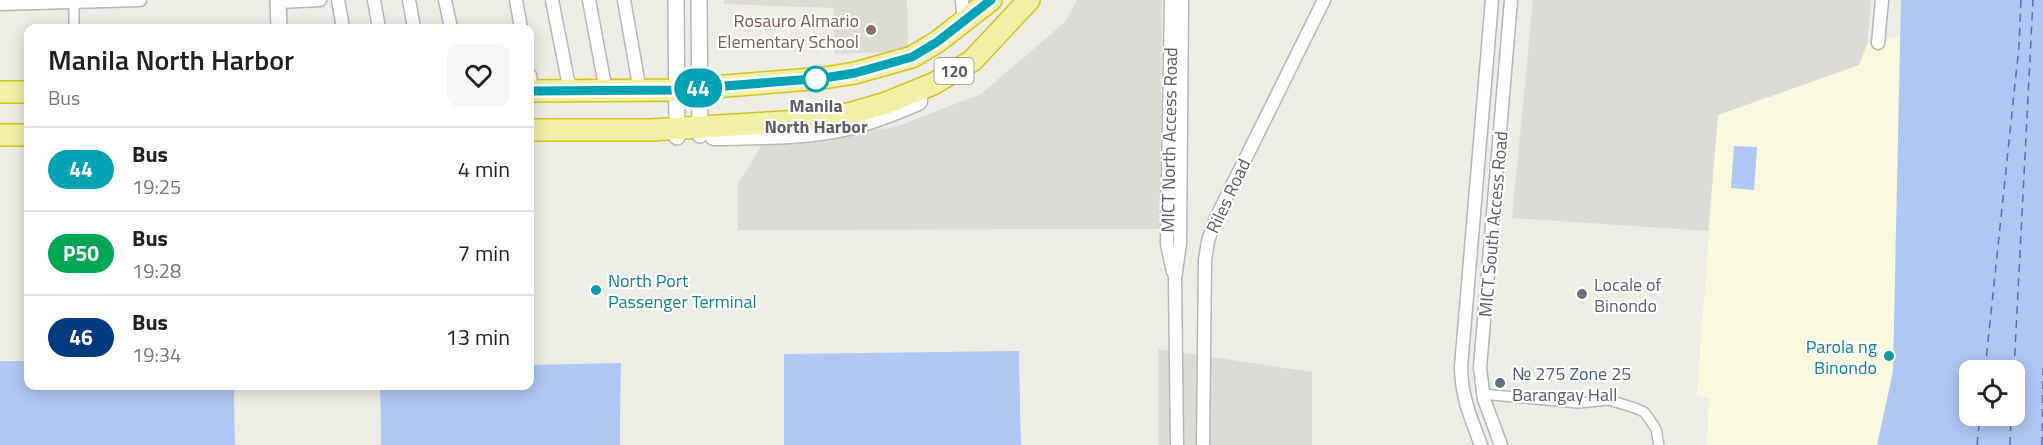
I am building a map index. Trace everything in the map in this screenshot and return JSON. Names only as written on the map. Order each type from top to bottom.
[{"type":"highway","name":"120","points":[[534,86],[570,91],[676,90],[824,78],[855,73],[912,57],[937,42],[963,10],[991,0]]},
{"type":"highway","name":"120","points":[[534,130],[700,132],[818,120],[886,103],[933,84],[972,61],[1029,0]]},
{"type":"highway","points":[[0,92],[24,92]]},
{"type":"highway","points":[[0,135],[24,135]]},
{"type":"main road","name":"120","points":[[700,132],[817,130],[847,126],[882,117],[939,92],[978,68],[1041,0]]},
{"type":"street","points":[[0,4],[140,0]]},
{"type":"street","points":[[279,24],[278,1],[320,0]]},
{"type":"street","points":[[338,0],[342,24]]},
{"type":"street","points":[[374,0],[379,24]]},
{"type":"street","points":[[409,0],[413,24]]},
{"type":"street","points":[[445,0],[450,24]]},
{"type":"street","points":[[516,0],[520,24]]},
{"type":"street","points":[[552,0],[570,91]]},
{"type":"street","points":[[589,0],[606,91]]},
{"type":"street","points":[[624,0],[640,91]]},
{"type":"street","points":[[670,132],[676,90],[675,0]]},
{"type":"street","points":[[699,0],[700,132]]},
{"type":"street","name":"MICT North Access Road","points":[[1171,0],[1167,244],[1175,279]]},
{"type":"street","name":"MICT North Access Road","points":[[1177,445],[1175,279],[1180,243],[1182,0]]},
{"type":"street","name":"Riles Road","points":[[1203,445],[1205,260],[1208,241],[1216,218],[1324,0]]},
{"type":"street","name":"MICT South Access Road","points":[[1481,445],[1466,405],[1461,384],[1461,367],[1492,0]]},
{"type":"street","name":"MICT South Access Road","points":[[1501,445],[1482,394],[1480,368],[1511,0]]},
{"type":"street","points":[[1878,43],[1882,0]]},
{"type":"street","points":[[74,1],[74,24]]},
{"type":"street","points":[[1482,394],[1578,402],[1609,400],[1644,412],[1656,429],[1659,445]]},
{"type":"shaded area","name":"Rosauro Almario Elementary School","points":[[724,0],[907,0],[908,51],[834,54],[834,8],[724,4]]},
{"type":"shaded area","points":[[1077,0],[1162,0],[1160,229],[738,230],[738,184],[762,145],[895,127],[981,94],[1065,22]]},
{"type":"shaded area","points":[[1533,0],[1871,0],[1867,44],[1859,65],[1718,115],[1708,231],[1512,218]]},
{"type":"shaded area","points":[[1900,36],[1893,372],[1877,445],[1707,445],[1709,398],[1697,396],[1697,391],[1718,115],[1859,65],[1867,44]]},
{"type":"shaded area","points":[[1158,349],[1312,372],[1312,445],[1158,445]]},
{"type":"water","points":[[1901,0],[2043,0],[2043,445],[1877,445],[1893,372]]},
{"type":"water","points":[[1734,146],[1757,147],[1754,190],[1731,188]]},
{"type":"water","points":[[1019,351],[1021,445],[784,445],[784,354]]},
{"type":"water","points":[[0,361],[24,361],[24,390],[234,390],[235,445],[0,445]]},
{"type":"water","points":[[621,363],[620,445],[381,445],[380,390],[534,390],[534,365]]},
{"type":"pier","points":[[1022,350],[1024,445],[1021,445],[1019,351]]},
{"type":"pier","points":[[781,354],[784,354],[784,445],[781,445]]},
{"type":"pier","points":[[621,363],[624,363],[623,445],[620,445]]},
{"type":"pier","points":[[234,390],[237,390],[238,445],[235,445]]},
{"type":"pier","points":[[377,390],[380,390],[381,445],[378,445]]},
{"type":"ferry route","points":[[1986,360],[2019,46],[2021,0]]},
{"type":"ferry route","points":[[2015,360],[2033,0]]},
{"type":"ferry route","points":[[2042,445],[2043,368]]},
{"type":"ferry route","points":[[1977,445],[1979,426]]},
{"type":"ferry route","points":[[2010,445],[2011,426]]},
{"type":"bus line","name":"44","points":[[534,91],[676,90],[824,78],[855,73],[912,57],[937,42],[991,0]]},
{"type":"place","name":"Rosauro Almario Elementary School","points":[[871,30]]},
{"type":"place","name":"Manila North Harbor","points":[[816,79]]},
{"type":"place","name":"North Port Passenger Terminal","points":[[596,290]]},
{"type":"place","name":"Locale of Binondo","points":[[1582,294]]},
{"type":"place","name":"Parola ng Binondo","points":[[1889,356]]},
{"type":"place","name":"№ 275 Zone 25 Barangay Hall","points":[[1500,383]]}]
